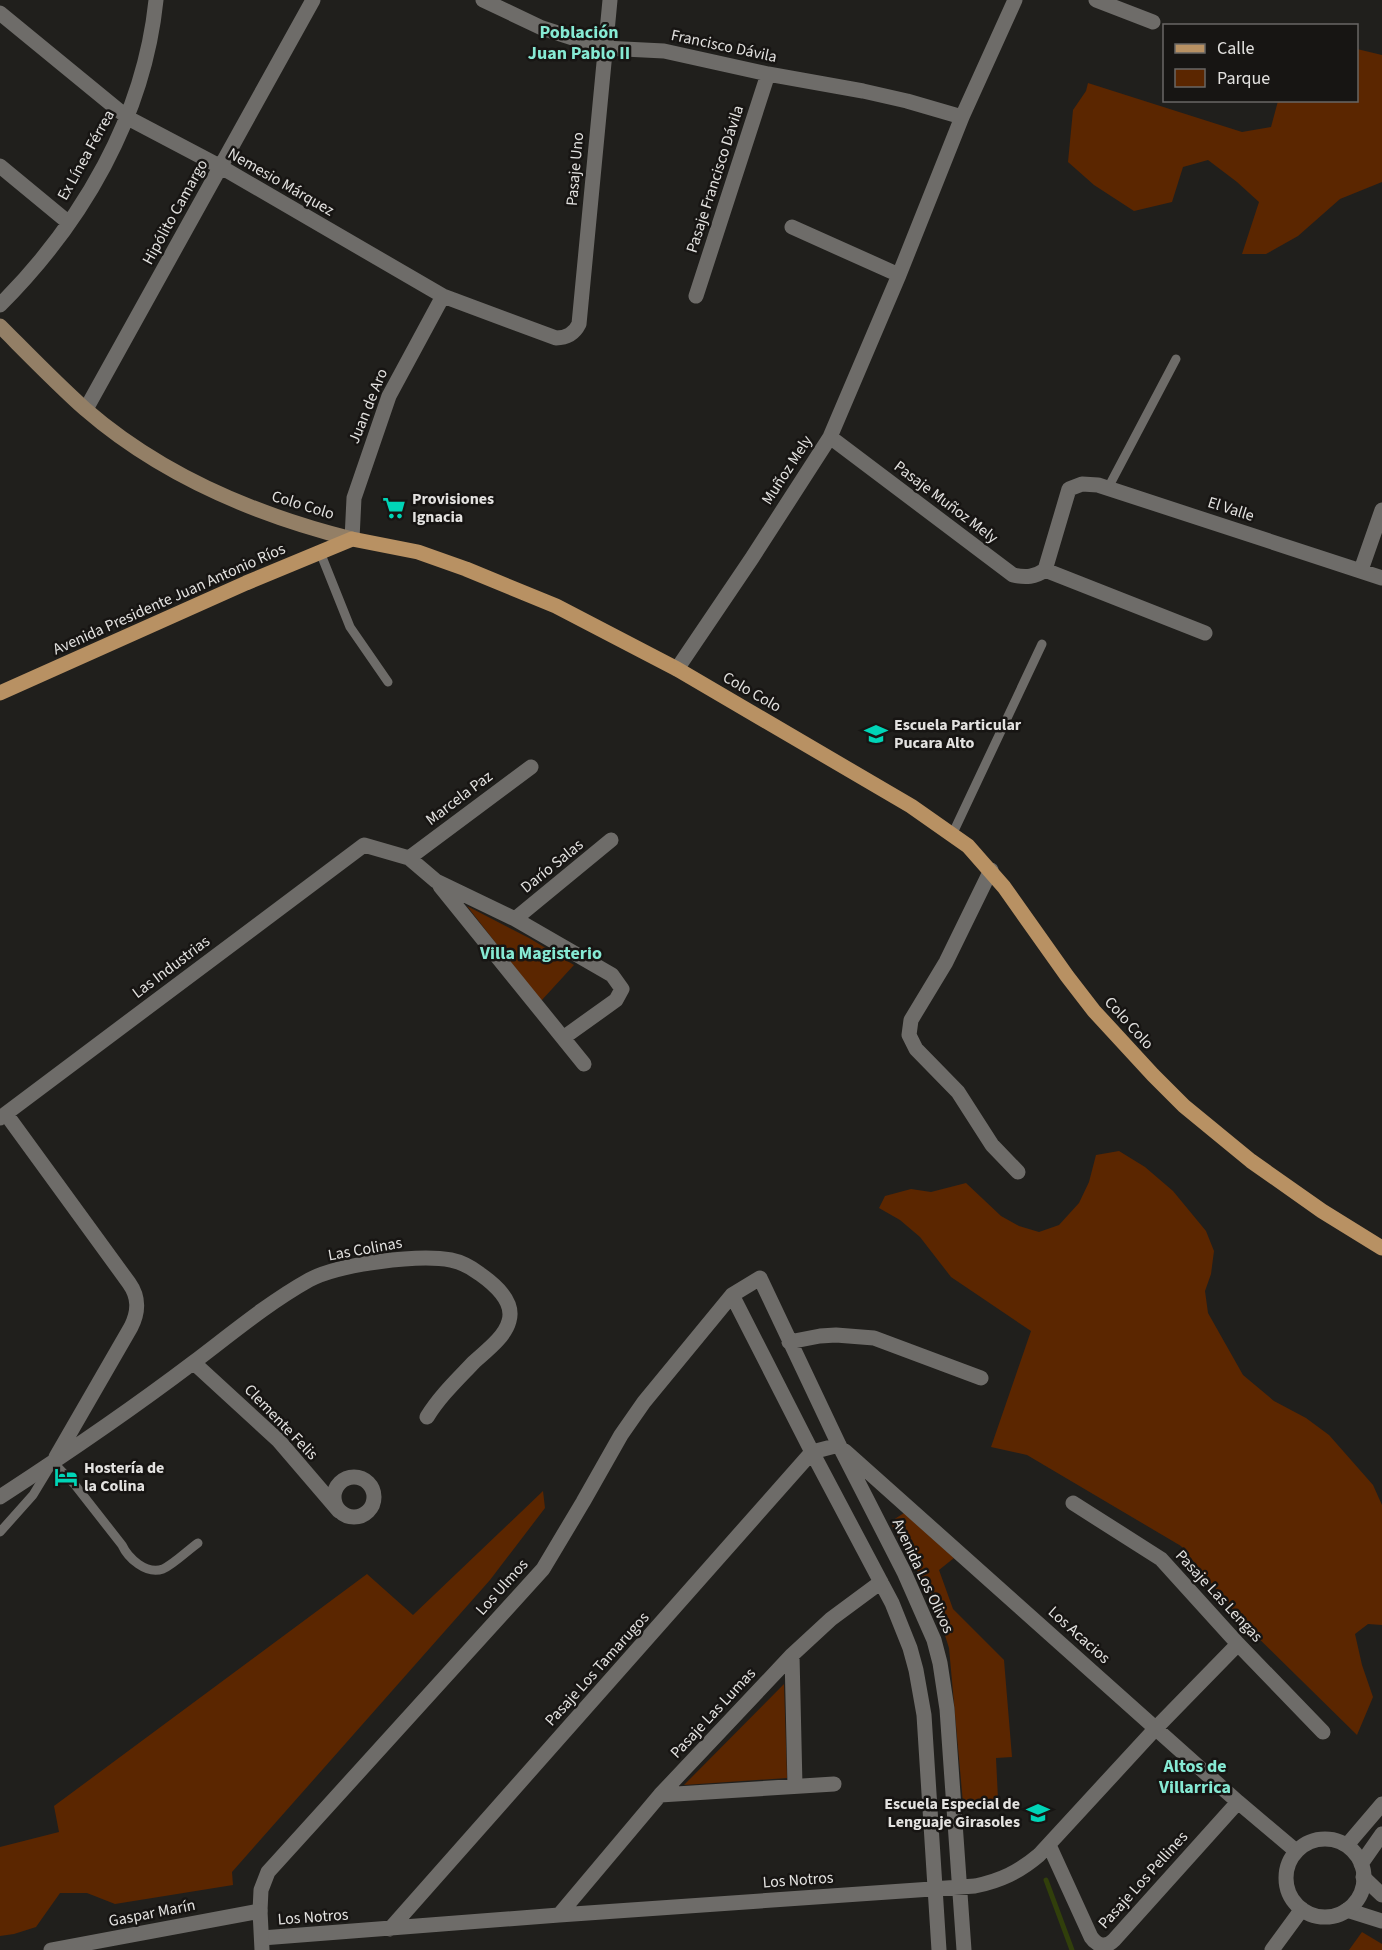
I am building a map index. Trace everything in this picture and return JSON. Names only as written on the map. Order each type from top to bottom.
[{"type":"main road","name":"Colo Colo","points":[[0,326],[86,409],[144,452],[207,488],[278,518],[352,539],[418,552],[556,606],[677,669],[911,806],[968,846],[991,870],[1066,976],[1094,1011],[1184,1106],[1251,1161],[1322,1211],[1382,1248]]},
{"type":"main road","name":"Avenida Presidente Juan Antonio Ríos","points":[[0,693],[235,588],[352,539]]},
{"type":"street","name":"Ex Línea Férrea","points":[[0,304],[31,271],[69,223],[101,172],[128,118],[145,63],[156,0]]},
{"type":"street","name":"Hipólito Camargo","points":[[86,409],[313,0]]},
{"type":"street","name":"Francisco Dávila","points":[[483,0],[542,28],[604,48],[664,51],[874,94],[962,117]]},
{"type":"street","name":"Pasaje Uno","points":[[567,337],[579,324],[609,0]]},
{"type":"street","name":"Muñoz Mely","points":[[677,669],[830,437],[899,275],[962,117],[1015,0]]},
{"type":"street","points":[[1096,0],[1153,22]]},
{"type":"street","name":"Nemesio Márquez","points":[[0,13],[128,118],[221,167],[443,296],[556,338],[567,337]]},
{"type":"street","name":"Pasaje Francisco Dávila","points":[[696,296],[768,74]]},
{"type":"street","points":[[0,166],[69,223]]},
{"type":"street","points":[[792,227],[899,275]]},
{"type":"street","name":"Juan de Aro","points":[[352,539],[354,498],[389,396],[443,296]]},
{"type":"street","name":"Pasaje Muñoz Mely","points":[[830,437],[1013,575],[1028,577],[1045,570]]},
{"type":"street","name":"El Valle","points":[[1045,570],[1069,489],[1089,483],[1382,578]]},
{"type":"street","points":[[1361,570],[1382,510]]},
{"type":"street","points":[[1045,570],[1205,633]]},
{"type":"street","name":"Marcela Paz","points":[[409,858],[531,767]]},
{"type":"street","name":"Darío Salas","points":[[515,919],[611,840]]},
{"type":"street","name":"Las Industrias","points":[[3,1116],[364,844],[409,858]]},
{"type":"street","points":[[409,858],[436,881],[584,1064]]},
{"type":"street","points":[[991,870],[946,962],[911,1020],[909,1035],[916,1049],[958,1092],[992,1144],[1018,1172]]},
{"type":"street","points":[[436,881],[515,919],[612,975],[622,989],[615,1000],[563,1038]]},
{"type":"street","name":"Las Colinas","points":[[3,1116],[129,1283],[137,1303],[137,1311],[131,1327],[86,1409],[53,1462]]},
{"type":"street","name":"Las Colinas","points":[[0,1497],[194,1363],[242,1325],[309,1280],[328,1272],[357,1266],[400,1260],[453,1260],[476,1271],[503,1295],[510,1320],[502,1335],[436,1402],[427,1417]]},
{"type":"street","name":"Los Ulmos","points":[[262,1944],[261,1890],[268,1872],[543,1569],[621,1435],[644,1402],[732,1295],[760,1278]]},
{"type":"street","name":"Avenida Los Olivos","points":[[760,1278],[839,1445],[920,1606],[934,1640],[947,1709],[964,1950]]},
{"type":"street","points":[[732,1295],[881,1582],[902,1625],[910,1648],[921,1692],[939,1950]]},
{"type":"street","points":[[789,1342],[836,1335],[874,1338],[981,1378]]},
{"type":"street","name":"Clemente Felis","points":[[194,1363],[279,1441],[339,1510]]},
{"type":"street","points":[[812,1452],[839,1445]]},
{"type":"street","name":"Los Acacios","points":[[839,1445],[1238,1802],[1296,1851]]},
{"type":"street","name":"Pasaje Los Tamarugos","points":[[390,1929],[812,1452]]},
{"type":"street","name":"Pasaje Las Lengas","points":[[1073,1503],[1161,1559],[1238,1644],[1323,1732]]},
{"type":"street","name":"Pasaje Las Lumas","points":[[560,1915],[660,1795],[792,1656],[831,1619],[881,1582]]},
{"type":"street","name":"Los Notros","points":[[262,1944],[390,1929],[990,1883],[1029,1864],[1238,1644]]},
{"type":"street","points":[[792,1656],[795,1786]]},
{"type":"street","points":[[660,1795],[834,1784]]},
{"type":"street","name":"Pasaje Los Pellines","points":[[1048,1845],[1091,1937],[1098,1945],[1104,1946],[1114,1940],[1238,1802]]},
{"type":"street","points":[[1347,1845],[1382,1804]]},
{"type":"street","points":[[1382,1834],[1362,1871],[1359,1896],[1347,1910],[1332,1916],[1316,1916],[1302,1909],[1287,1888],[1286,1874],[1289,1862],[1296,1851],[1307,1842],[1321,1838],[1334,1839],[1347,1845],[1356,1853],[1362,1871],[1382,1895]]},
{"type":"street","points":[[1272,1950],[1302,1909]]},
{"type":"street","points":[[1347,1910],[1382,1921]]},
{"type":"street","name":"Gaspar Marín","points":[[51,1950],[260,1911]]},
{"type":"lane","points":[[1108,488],[1176,359]]},
{"type":"lane","points":[[320,552],[350,627],[387,682]]},
{"type":"lane","points":[[952,834],[1042,644]]},
{"type":"lane","points":[[0,1532],[33,1495],[53,1462],[75,1485],[125,1552],[136,1563],[150,1569],[163,1569],[198,1543]]},
{"type":"green space","points":[[1358,49],[1382,55],[1382,182],[1340,199],[1298,236],[1266,254],[1242,254],[1259,202],[1208,160],[1183,167],[1172,202],[1134,211],[1094,185],[1068,162],[1073,110],[1086,91],[1088,83],[1242,132],[1271,127],[1278,102],[1358,102]]},
{"type":"green space","points":[[467,906],[529,938],[574,965],[541,1001]]},
{"type":"green space","points":[[1119,1151],[1145,1167],[1173,1191],[1206,1231],[1214,1251],[1211,1274],[1205,1291],[1208,1313],[1243,1375],[1274,1401],[1306,1418],[1329,1435],[1373,1485],[1382,1505],[1382,1625],[1368,1624],[1355,1634],[1373,1697],[1357,1735],[1245,1625],[1181,1546],[1027,1455],[991,1447],[1031,1331],[951,1277],[920,1237],[900,1220],[879,1208],[885,1196],[911,1189],[931,1192],[966,1183],[1001,1216],[1019,1226],[1039,1232],[1059,1225],[1079,1203],[1089,1182],[1096,1155]]},
{"type":"green space","points":[[543,1491],[545,1508],[490,1580],[232,1872],[233,1885],[115,1904],[87,1893],[60,1893],[36,1927],[0,1936],[0,1847],[59,1832],[54,1806],[367,1574],[413,1615]]},
{"type":"green space","points":[[904,1513],[954,1558],[939,1570],[953,1609],[1004,1660],[1012,1757],[996,1758],[998,1799],[963,1803],[949,1648],[934,1601],[890,1522]]},
{"type":"green space","points":[[784,1684],[787,1778],[684,1785]]},
{"type":"green space","points":[[1362,1932],[1382,1944],[1382,1950],[1349,1950]]},
{"type":"waterway","points":[[1046,1880],[1072,1950]]},
{"type":"place","name":"Provisiones Ignacia","points":[[394,508]]},
{"type":"place","name":"Escuela Particular Pucara Alto","points":[[876,734]]},
{"type":"place","name":"Hostería de la Colina","points":[[66,1477]]},
{"type":"place","name":"Escuela Especial de Lenguaje Girasoles","points":[[1038,1813]]},
{"type":"district","name":"Población Juan Pablo II","points":[[579,42]]},
{"type":"district","name":"Villa Magisterio","points":[[541,953]]},
{"type":"district","name":"Altos de Villarrica","points":[[1195,1776]]}]
